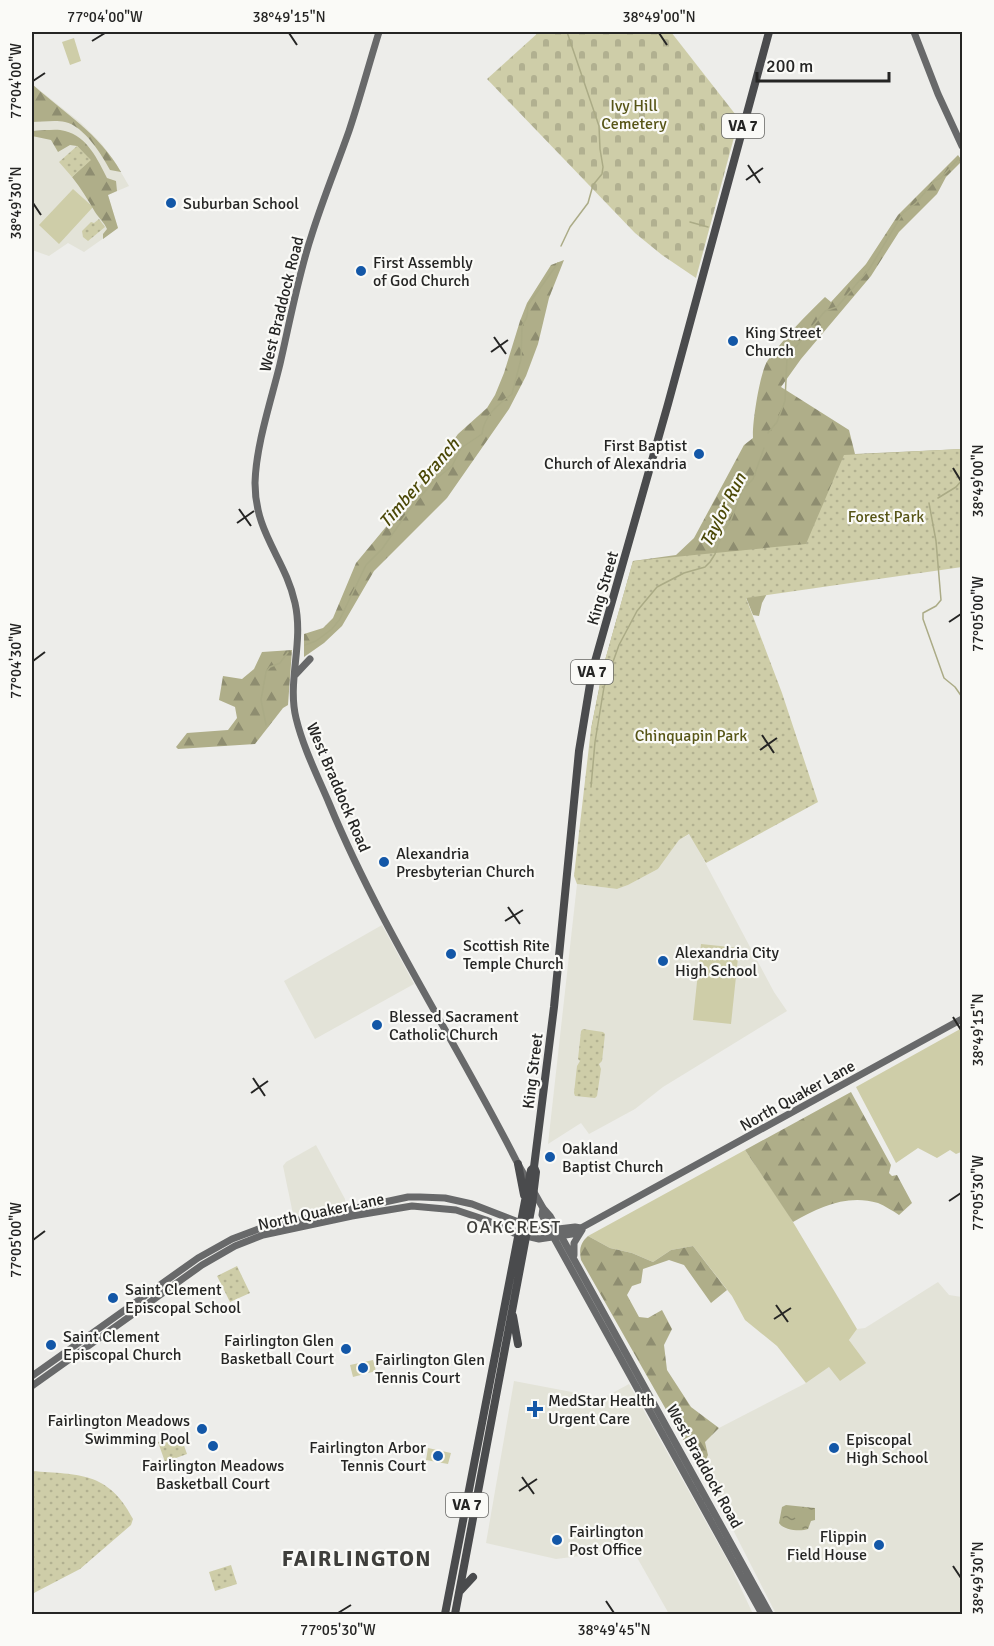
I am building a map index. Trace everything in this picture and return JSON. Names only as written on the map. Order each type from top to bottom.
[{"type":"main road","name":"West Braddock Road","points":[[379,32],[350,127],[310,240],[256,469],[256,498],[260,519],[295,601],[299,627],[294,711],[298,728],[343,838],[401,949],[528,1182],[543,1208],[548,1212],[556,1234],[762,1614]]},
{"type":"main road","name":"King Street","points":[[524,1225],[534,1191],[536,1172],[534,1167],[554,1007],[579,751],[592,672],[669,403],[769,32]]},
{"type":"main road","points":[[914,32],[938,94],[963,146]]},
{"type":"main road","points":[[295,675],[310,659]]},
{"type":"main road","name":"North Quaker Lane","points":[[32,1386],[202,1265],[235,1246],[263,1235],[412,1206],[456,1210],[523,1236],[556,1234],[575,1227],[580,1228],[963,1019]]},
{"type":"main road","points":[[518,1164],[525,1198]]},
{"type":"main road","name":"King Street","points":[[455,1614],[512,1312],[523,1236],[525,1198],[531,1170],[534,1167]]},
{"type":"main road","name":"North Quaker Lane","points":[[32,1376],[198,1258],[232,1239],[261,1228],[376,1203],[420,1197],[463,1202],[494,1211],[524,1225],[556,1234]]},
{"type":"main road","points":[[578,1267],[573,1246],[588,1224]]},
{"type":"main road","name":"West Braddock Road","points":[[556,1234],[578,1267],[770,1614]]},
{"type":"main road","name":"King Street","points":[[445,1614],[523,1236]]},
{"type":"main road","points":[[512,1312],[518,1344]]},
{"type":"main road","points":[[460,1592],[473,1577]]},
{"type":"shaded area","points":[[32,84],[81,123],[101,143],[129,186],[108,195],[118,228],[84,252],[68,243],[49,256],[32,250]]},
{"type":"shaded area","name":"Alexandria City High School","points":[[690,834],[774,992],[787,1011],[663,1087],[635,1109],[589,1134],[581,1123],[548,1144],[577,884],[617,889],[628,885],[658,869],[679,840]]},
{"type":"shaded area","points":[[382,925],[414,984],[315,1039],[284,981]]},
{"type":"shaded area","points":[[316,1145],[345,1199],[346,1207],[295,1217],[283,1166]]},
{"type":"shaded area","name":"Episcopal High School","points":[[938,1282],[949,1295],[962,1297],[962,1614],[776,1614],[702,1469],[708,1455],[705,1442],[719,1428],[806,1383],[829,1367],[865,1362],[849,1340],[857,1329],[865,1328]]},
{"type":"shaded area","points":[[514,1381],[598,1397],[607,1396],[629,1384],[730,1565],[753,1614],[669,1614],[626,1538],[596,1554],[556,1559],[486,1543]]},
{"type":"green space","name":"Ivy Hill Cemetery","points":[[539,32],[671,32],[739,119],[696,278],[635,233],[487,79]]},
{"type":"green space","points":[[74,38],[81,61],[70,65],[62,42]]},
{"type":"green space","points":[[32,84],[92,135],[103,146],[121,172],[110,170],[92,142],[72,125],[57,121],[32,122]]},
{"type":"green space","points":[[58,130],[73,134],[86,143],[107,178],[116,181],[117,191],[108,195],[118,228],[103,239],[106,227],[72,177],[90,160],[77,146],[70,145],[58,152],[51,140],[32,136],[32,131]]},
{"type":"green space","points":[[77,146],[91,160],[72,177],[59,162]]},
{"type":"green space","name":"Forest Park","points":[[958,155],[962,161],[946,177],[937,194],[899,232],[871,276],[801,359],[781,387],[849,430],[855,454],[962,449],[962,558],[769,590],[762,603],[759,616],[753,615],[739,580],[591,729],[604,664],[633,561],[676,555],[694,538],[744,445],[753,438],[757,398],[768,360],[795,327],[825,297],[831,302],[866,264],[898,215]]},
{"type":"green space","points":[[73,189],[93,207],[59,244],[39,225]]},
{"type":"green space","points":[[99,219],[105,227],[88,241],[83,237],[82,231],[91,222],[94,223]]},
{"type":"green space","points":[[564,260],[549,298],[538,344],[526,376],[509,409],[447,498],[374,571],[342,626],[304,657],[304,634],[323,628],[333,618],[356,563],[424,481],[458,434],[487,408],[504,373],[527,303],[551,265]]},
{"type":"green space","name":"Chinquapin Park","points":[[962,449],[962,567],[746,598],[782,693],[818,802],[706,863],[689,834],[679,840],[658,869],[628,885],[617,889],[577,884],[574,876],[591,729],[604,664],[633,561],[806,544],[844,455]]},
{"type":"green space","points":[[292,650],[288,705],[283,708],[255,744],[178,749],[176,747],[187,733],[228,730],[237,718],[235,707],[219,700],[223,676],[242,679],[254,669],[262,652]]},
{"type":"green space","points":[[701,944],[739,948],[731,1024],[693,1020]]},
{"type":"green space","points":[[962,1028],[961,1152],[956,1154],[950,1150],[937,1158],[918,1148],[896,1163],[856,1087]]},
{"type":"green space","points":[[583,1029],[605,1034],[595,1098],[575,1096],[574,1093]]},
{"type":"green space","points":[[851,1092],[891,1165],[889,1173],[892,1176],[897,1175],[912,1203],[899,1215],[878,1203],[844,1201],[813,1211],[793,1222],[745,1150]]},
{"type":"green space","points":[[745,1150],[787,1212],[857,1329],[849,1340],[866,1363],[840,1381],[829,1367],[806,1383],[777,1346],[745,1320],[732,1296],[693,1246],[671,1250],[653,1262],[632,1253],[610,1248],[588,1236]]},
{"type":"green space","points":[[588,1236],[610,1248],[632,1253],[653,1262],[671,1250],[693,1246],[727,1290],[711,1303],[684,1265],[669,1260],[643,1269],[641,1283],[632,1286],[627,1295],[639,1317],[648,1318],[662,1310],[672,1329],[664,1345],[667,1370],[691,1407],[719,1428],[705,1442],[708,1455],[702,1469],[581,1260],[581,1247]]},
{"type":"green space","points":[[237,1266],[250,1293],[230,1302],[217,1276]]},
{"type":"green space","name":"Fairlington Glen Tennis Court","points":[[373,1360],[376,1371],[353,1377],[350,1365]]},
{"type":"green space","points":[[180,1434],[187,1454],[165,1462],[158,1442]]},
{"type":"green space","name":"Fairlington Arbor Tennis Court","points":[[428,1448],[451,1453],[448,1464],[426,1460]]},
{"type":"green space","points":[[32,1471],[91,1478],[113,1492],[133,1519],[131,1525],[80,1569],[32,1594]]},
{"type":"green space","points":[[231,1565],[237,1584],[215,1591],[209,1572]]},
{"type":"water","points":[[786,1505],[815,1508],[815,1520],[811,1521],[808,1529],[805,1530],[792,1530],[784,1527],[779,1523],[782,1507]]},
{"type":"waterway","name":"Timber Branch","points":[[561,246],[570,227],[588,203],[593,185],[602,174],[603,167],[599,126],[567,32]]},
{"type":"waterway","points":[[701,125],[703,129]]},
{"type":"waterway","name":"Taylor Run","points":[[768,433],[777,422],[785,401],[787,358],[825,311],[837,307],[870,268],[903,213],[916,203],[934,181],[941,178],[959,158]]},
{"type":"waterway","points":[[690,222],[708,227]]},
{"type":"waterway","name":"Timber Branch","points":[[305,645],[316,641],[332,629],[340,619],[366,565],[382,549],[412,506],[436,479],[452,466],[461,448],[482,434],[485,422],[492,411],[512,394],[521,359],[522,326],[527,317],[528,305],[558,263]]},
{"type":"waterway","name":"Taylor Run","points":[[591,787],[595,742],[604,687],[619,645],[637,611],[657,587],[684,573],[705,567],[710,562],[731,520],[742,491],[753,479],[764,448]]},
{"type":"waterway","points":[[938,498],[956,487],[962,480]]},
{"type":"waterway","points":[[929,503],[936,541],[941,600],[936,606],[923,613],[923,619],[944,678],[962,697]]},
{"type":"waterway","name":"Timber Branch","points":[[266,725],[261,700],[266,672],[270,667],[280,663],[288,652]]},
{"type":"place","name":"Suburban School","points":[[171,203]]},
{"type":"place","name":"First Assembly of God Church","points":[[361,271]]},
{"type":"place","name":"King Street Church","points":[[733,341]]},
{"type":"place","name":"First Baptist Church of Alexandria","points":[[699,454]]},
{"type":"place","name":"Alexandria Presbyterian Church","points":[[384,862]]},
{"type":"place","name":"Scottish Rite Temple Church","points":[[451,954]]},
{"type":"place","name":"Alexandria City High School","points":[[663,961]]},
{"type":"place","name":"Blessed Sacrament Catholic Church","points":[[377,1025]]},
{"type":"place","name":"Oakland Baptist Church","points":[[550,1157]]},
{"type":"place","name":"Saint Clement Episcopal School","points":[[113,1298]]},
{"type":"place","name":"Saint Clement Episcopal Church","points":[[51,1345]]},
{"type":"place","name":"Fairlington Glen Basketball Court","points":[[346,1349]]},
{"type":"place","name":"Fairlington Glen Tennis Court","points":[[363,1368]]},
{"type":"place","name":"MedStar Health Urgent Care","points":[[535,1409]]},
{"type":"place","name":"Fairlington Meadows Swimming Pool","points":[[202,1429]]},
{"type":"place","name":"Fairlington Meadows Basketball Court","points":[[213,1446]]},
{"type":"place","name":"Episcopal High School","points":[[834,1448]]},
{"type":"place","name":"Fairlington Arbor Tennis Court","points":[[438,1456]]},
{"type":"place","name":"Fairlington Post Office","points":[[557,1540]]},
{"type":"place","name":"Flippin Field House","points":[[879,1545]]},
{"type":"district","name":"OAKCREST","points":[[514,1227]]},
{"type":"district","name":"FAIRLINGTON","points":[[357,1558]]}]
